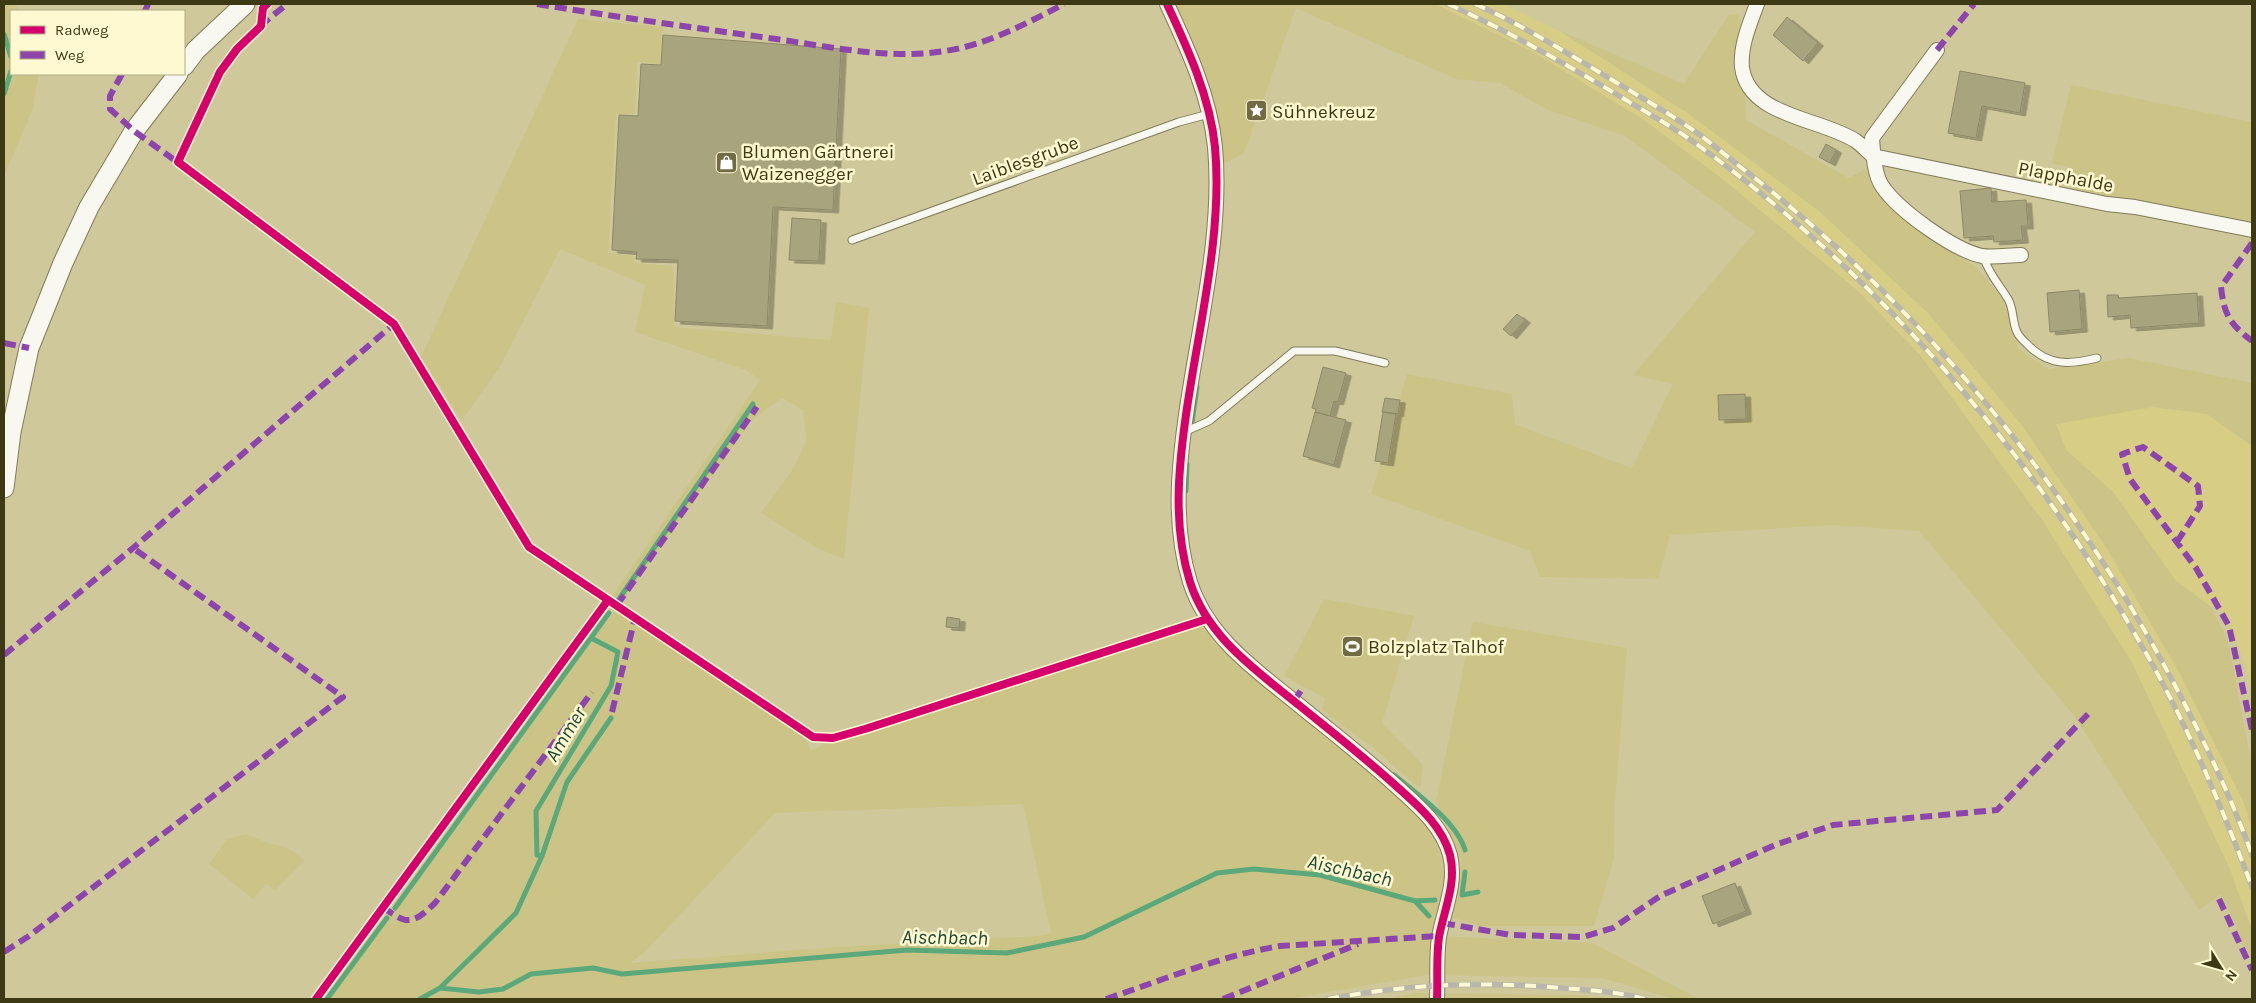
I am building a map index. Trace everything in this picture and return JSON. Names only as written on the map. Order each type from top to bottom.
[{"type":"street","points":[[185,65],[196,50],[245,4]]},
{"type":"street","points":[[1167,4],[1191,55],[1210,114],[1215,145],[1214,217],[1184,432],[1178,504],[1179,531],[1191,585],[1207,619],[1216,633],[1240,657],[1362,756],[1413,802],[1436,827],[1450,856],[1452,883],[1440,936],[1437,999]]},
{"type":"street","name":"Plapphalde","points":[[1754,5],[1743,49],[1742,68],[1749,90],[1764,103],[1855,140],[1873,156],[2107,204],[2135,207],[2252,230]]},
{"type":"street","points":[[1938,50],[1872,138],[1873,156],[1881,186],[1904,208],[1948,243],[1983,256],[2021,255]]},
{"type":"street","points":[[4,488],[11,432],[29,348],[63,263],[89,207],[134,131],[177,75]]},
{"type":"lane","name":"Laiblesgrube","points":[[852,240],[1179,122],[1210,114]]},
{"type":"lane","points":[[1983,256],[1989,273],[2008,299],[2017,334],[2031,348],[2040,356],[2059,364],[2078,363],[2097,358]]},
{"type":"lane","points":[[1184,432],[1209,421],[1294,351],[1335,351],[1385,363]]},
{"type":"shaded area","points":[[4,4],[16,4],[18,10],[10,10],[10,75],[39,75],[32,111],[4,176]]},
{"type":"shaded area","points":[[1175,4],[1435,4],[1531,51],[1644,120],[1721,178],[1858,291],[1921,356],[2042,520],[2131,661],[2229,867],[2252,930],[2252,962],[2221,894],[2199,910],[2075,717],[1919,531],[1832,525],[1670,535],[1658,579],[1540,577],[1530,551],[1371,494],[1407,374],[1512,394],[1515,424],[1632,468],[1673,384],[1633,375],[1755,232],[1625,136],[1548,110],[1500,83],[1456,79],[1296,8],[1244,153],[1223,164],[1217,112],[1197,53]]},
{"type":"shaded area","points":[[1435,4],[1503,4],[1558,30],[1689,114],[1819,211],[1928,313],[2021,424],[2106,547],[2179,672],[2243,801],[2252,827],[2252,930],[2229,867],[2131,661],[2042,520],[1921,356],[1858,291],[1721,178],[1644,120],[1531,51]]},
{"type":"shaded area","points":[[1738,14],[1740,25],[1733,68],[1745,94],[1746,120],[1849,178],[1867,168],[1877,192],[1929,238],[1975,266],[2003,299],[2019,350],[2048,369],[2129,358],[2252,383],[2252,446],[2207,414],[2153,407],[2056,424],[2066,450],[2113,492],[2176,581],[2210,606],[2224,632],[2232,660],[2252,767],[2252,827],[2243,801],[2179,672],[2106,547],[2021,424],[1928,313],[1819,211],[1689,114],[1558,30],[1684,84],[1728,15]]},
{"type":"shaded area","points":[[578,19],[663,27],[660,64],[637,62],[635,114],[616,114],[608,253],[633,256],[635,263],[673,266],[674,327],[831,340],[836,302],[869,308],[844,559],[817,548],[761,513],[793,469],[806,441],[803,410],[782,398],[751,421],[622,601],[611,598],[760,380],[746,370],[635,332],[645,285],[560,249],[500,367],[462,420],[421,357]]},
{"type":"shaded area","points":[[2071,85],[2252,122],[2252,225],[2071,188],[2068,167],[2052,163]]},
{"type":"shaded area","points":[[2153,407],[2207,414],[2252,446],[2252,690],[2238,643],[2220,606],[2210,606],[2176,581],[2113,492],[2066,450],[2056,424]]},
{"type":"shaded area","name":"Bolzplatz Talhof","points":[[1324,599],[1414,616],[1382,723],[1423,765],[1420,788],[1372,747],[1322,710],[1325,698],[1284,676]]},
{"type":"shaded area","points":[[615,610],[805,738],[811,751],[832,740],[1199,625],[1331,735],[1410,805],[1437,840],[1447,886],[1432,929],[1439,936],[1593,943],[1699,999],[1674,999],[1602,978],[1427,975],[1288,999],[329,999]],"holes":[[[1023,804],[1051,933],[1038,936],[837,947],[630,963],[647,950],[775,813]]]},
{"type":"shaded area","points":[[1473,622],[1627,648],[1615,804],[1614,858],[1594,926],[1482,926],[1453,918],[1459,869],[1462,863],[1436,801]]},
{"type":"shaded area","points":[[246,834],[268,843],[286,847],[305,860],[275,890],[266,884],[253,899],[209,864],[227,839]]},
{"type":"shaded area","points":[[1415,993],[1581,995],[1615,999],[1388,999]]},
{"type":"building","points":[[1787,17],[1818,43],[1803,61],[1773,35]]},
{"type":"building","name":"Blumen Gärtnerei Waizenegger","points":[[663,35],[841,49],[833,210],[773,207],[767,326],[675,321],[678,260],[636,259],[637,252],[612,250],[619,115],[638,116],[641,64],[661,65]]},
{"type":"building","points":[[1960,71],[2025,83],[2020,113],[1982,106],[1976,138],[1948,133]]},
{"type":"building","points":[[1826,144],[1836,150],[1830,163],[1819,157]]},
{"type":"building","points":[[1991,188],[1992,202],[2026,200],[2028,226],[2021,226],[2023,240],[1994,242],[1993,236],[1964,238],[1960,191]]},
{"type":"building","points":[[792,218],[821,220],[819,261],[789,260]]},
{"type":"building","points":[[2079,290],[2082,329],[2050,332],[2047,293]]},
{"type":"building","points":[[2197,293],[2199,323],[2131,328],[2130,315],[2108,317],[2107,295],[2118,295],[2119,298]]},
{"type":"building","points":[[1517,314],[1525,320],[1511,336],[1503,329]]},
{"type":"building","points":[[1323,367],[1346,373],[1338,402],[1334,401],[1330,416],[1315,412],[1316,409],[1312,408]]},
{"type":"building","points":[[1745,394],[1746,419],[1719,420],[1718,395]]},
{"type":"building","points":[[1385,398],[1400,400],[1398,414],[1382,412]]},
{"type":"building","points":[[1315,412],[1346,420],[1334,465],[1303,456]]},
{"type":"building","points":[[1383,412],[1396,414],[1388,463],[1375,461]]},
{"type":"building","points":[[947,617],[960,619],[959,628],[946,627]]},
{"type":"building","points":[[1735,883],[1746,911],[1713,924],[1702,896]]},
{"type":"waterway","points":[[4,34],[10,54]]},
{"type":"waterway","points":[[4,94],[10,74]]},
{"type":"waterway","points":[[1192,423],[1197,387]]},
{"type":"waterway","name":"Ammer","points":[[619,599],[753,404]]},
{"type":"waterway","points":[[1186,491],[1187,464]]},
{"type":"waterway","name":"Ammer","points":[[395,908],[609,613]]},
{"type":"waterway","name":"Ammer","points":[[542,856],[537,855],[536,811],[611,686],[618,652],[591,638]]},
{"type":"waterway","name":"Ammer","points":[[420,999],[440,988],[516,913],[542,856],[567,782],[611,718]]},
{"type":"waterway","points":[[1394,775],[1445,819],[1461,839],[1465,850]]},
{"type":"waterway","name":"Aischbach","points":[[440,988],[479,992],[503,989],[531,974],[593,968],[622,974],[907,950],[1007,953],[1084,937],[1217,873],[1254,869],[1320,875],[1415,901],[1435,900]]},
{"type":"waterway","points":[[1465,872],[1462,895],[1478,892]]},
{"type":"waterway","name":"Aischbach","points":[[1415,901],[1429,916]]},
{"type":"waterway","name":"Ammer","points":[[327,999],[387,918]]},
{"type":"railway","points":[[1448,4],[1554,58],[1695,143],[1764,196],[1830,253],[1892,313],[1951,377],[2006,444],[2058,514],[2106,587],[2151,662],[2180,716],[2206,772],[2252,887]]},
{"type":"railway","points":[[1475,4],[1554,45],[1663,110],[1700,135],[1820,233],[1882,290],[1940,350],[2046,480],[2094,548],[2138,619],[2209,752],[2252,855]]},
{"type":"railway","points":[[1328,999],[1387,990],[1473,984],[1583,990],[1645,999]]},
{"type":"marked path","points":[[145,10],[148,4]]},
{"type":"marked path","points":[[260,26],[287,4]]},
{"type":"marked path","points":[[537,4],[839,49],[903,54],[945,51],[976,44],[1036,19],[1064,4]]},
{"type":"marked path","points":[[1937,50],[1974,4]]},
{"type":"marked path","points":[[121,75],[110,96],[110,109],[134,131],[180,164]]},
{"type":"marked path","points":[[2252,243],[2221,287],[2224,305],[2229,318],[2252,341]]},
{"type":"marked path","points":[[4,655],[133,548],[394,324]]},
{"type":"marked path","points":[[4,343],[29,348]]},
{"type":"marked path","points":[[617,605],[757,407]]},
{"type":"marked path","points":[[2177,542],[2200,506],[2198,486],[2143,447],[2122,454],[2130,479],[2196,568],[2229,626],[2252,730]]},
{"type":"marked path","points":[[4,952],[29,936],[343,697],[133,548]]},
{"type":"marked path","points":[[612,712],[635,618]]},
{"type":"marked path","points":[[1294,701],[1304,686]]},
{"type":"marked path","points":[[383,907],[405,920],[410,920],[421,915],[435,903],[592,692]]},
{"type":"marked path","points":[[1443,923],[1511,935],[1583,937],[1613,928],[1660,896],[1775,845],[1833,825],[1997,810],[2088,714]]},
{"type":"marked path","points":[[2219,899],[2252,970]]},
{"type":"marked path","points":[[1106,999],[1214,962],[1258,950],[1280,946],[1439,936]]},
{"type":"marked path","points":[[1223,999],[1358,944]]},
{"type":"cycle path","points":[[267,4],[263,8],[261,26],[237,49],[220,72],[178,162],[394,324],[529,547],[813,737],[833,738],[865,729],[1207,619]]},
{"type":"cycle path","points":[[1167,4],[1190,56],[1203,92],[1212,128],[1217,180],[1213,247],[1186,415],[1179,478],[1181,541],[1190,582],[1198,602],[1209,620],[1235,651],[1383,775],[1428,816],[1441,834],[1450,855],[1452,876],[1439,937],[1437,999]]},
{"type":"cycle path","points":[[316,999],[608,600]]},
{"type":"place","name":"Sühnekreuz","points":[[1256,111]]},
{"type":"place","name":"Blumen Gärtnerei Waizenegger","points":[[726,162]]},
{"type":"place","name":"Bolzplatz Talhof","points":[[1352,646]]}]
